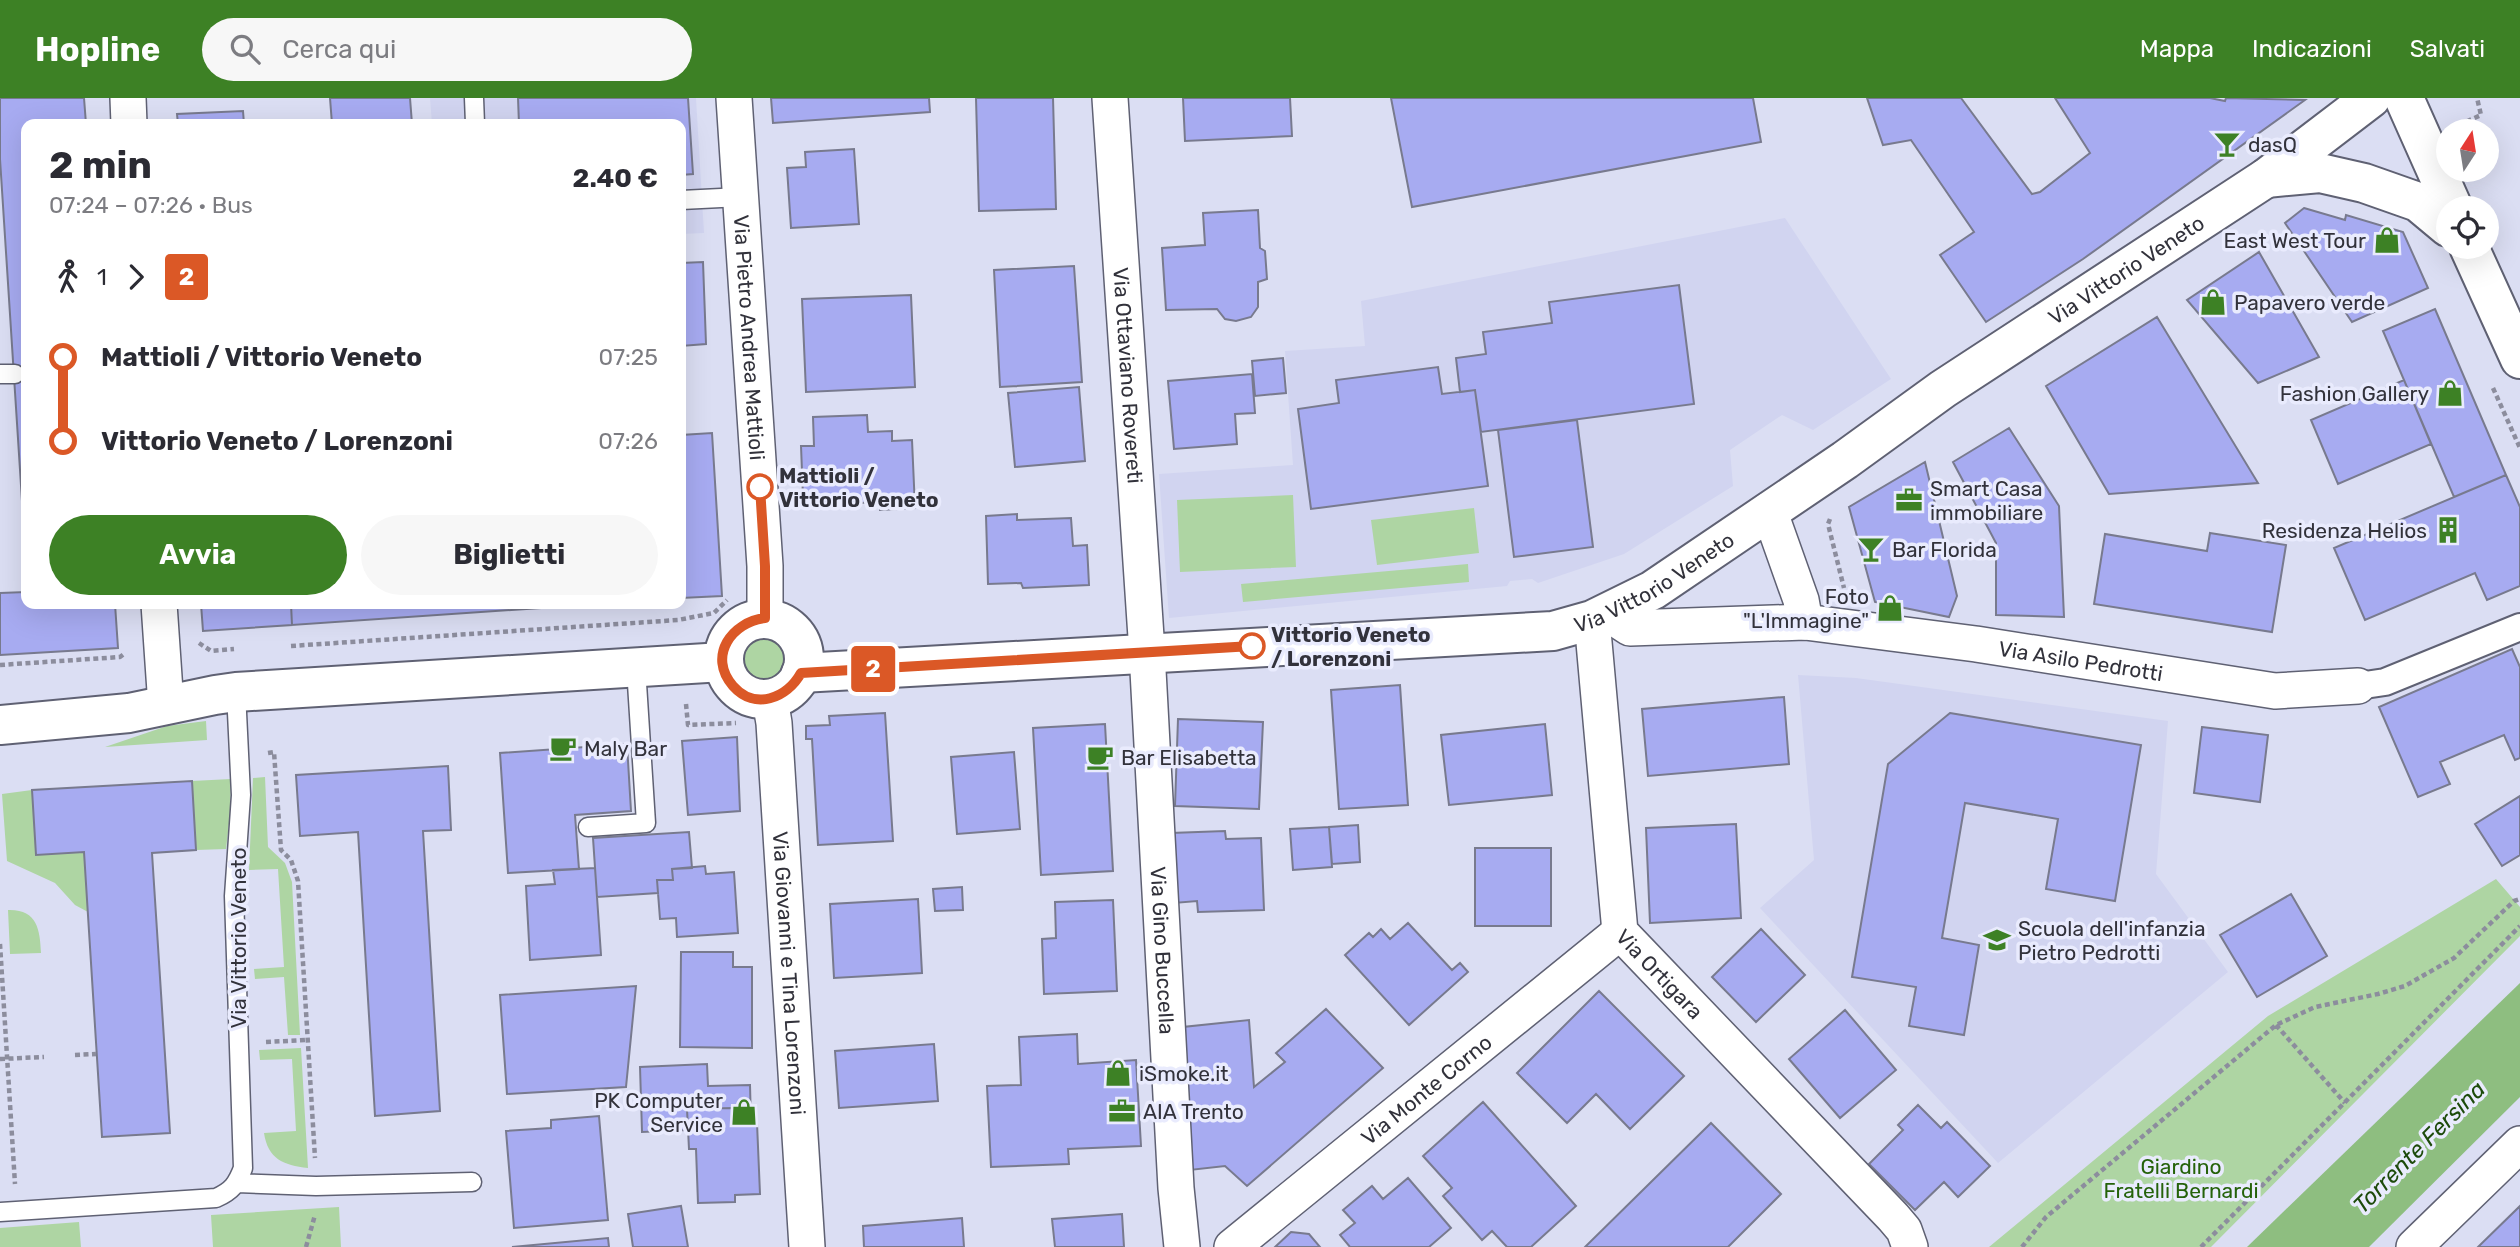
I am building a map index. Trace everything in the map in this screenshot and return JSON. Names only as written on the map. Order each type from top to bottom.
[{"type":"street","points":[[128,98],[129,119]]},
{"type":"street","name":"Via Pietro Andrea Mattioli","points":[[734,98],[765,566],[765,618]]},
{"type":"street","name":"Via Ottaviano Rovereti","points":[[1110,98],[1147,652]]},
{"type":"street","name":"Via Vittorio Veneto","points":[[801,673],[1553,631],[1599,617],[1653,590],[1845,460],[1943,389],[2266,178],[2371,98]]},
{"type":"street","points":[[2404,98],[2447,196]]},
{"type":"street","points":[[2266,178],[2320,173],[2364,183],[2418,202],[2436,218]]},
{"type":"street","points":[[2472,259],[2520,359]]},
{"type":"street","points":[[1769,510],[1801,600],[1805,622]]},
{"type":"street","points":[[159,609],[166,706]]},
{"type":"street","name":"Via Asilo Pedrotti","points":[[1599,617],[1630,628],[1805,622],[2015,650],[2275,691],[2358,686]]},
{"type":"street","name":"Via Ortigara","points":[[1599,617],[1620,932],[1893,1217],[1904,1230],[1910,1247]]},
{"type":"street","points":[[765,618],[789,627],[803,648],[804,661],[795,685],[757,711],[757,699],[733,686],[726,675],[724,648],[730,636],[740,626],[765,618]]},
{"type":"street","points":[[2358,686],[2385,682],[2520,627]]},
{"type":"street","name":"Via Gino Buccella","points":[[1147,652],[1176,1188],[1182,1247]]},
{"type":"street","points":[[0,725],[91,718],[236,692],[723,662]]},
{"type":"street","name":"Via Giovanni e Tina Lorenzoni","points":[[757,711],[774,723],[807,1247]]},
{"type":"street","name":"Via Monte Corno","points":[[1232,1247],[1620,932]]},
{"type":"street","points":[[2414,1247],[2520,1144]]},
{"type":"lane","points":[[474,98],[475,119]]},
{"type":"lane","points":[[686,200],[741,197]]},
{"type":"lane","points":[[588,827],[646,823],[636,668]]},
{"type":"lane","name":"Via Vittorio Veneto","points":[[236,692],[242,795],[234,896],[243,1168],[237,1183]]},
{"type":"lane","points":[[0,1212],[216,1198],[228,1193],[237,1183],[316,1186],[472,1182]]},
{"type":"path","points":[[2477,98],[2481,115]]},
{"type":"path","points":[[1832,516],[1828,524],[1847,597]]},
{"type":"path","points":[[280,646],[678,620]]},
{"type":"path","points":[[196,641],[211,651],[239,649]]},
{"type":"path","points":[[0,665],[120,657],[128,650]]},
{"type":"path","points":[[688,725],[757,711]]},
{"type":"path","points":[[274,752],[281,850],[291,860],[298,881],[316,1165]]},
{"type":"path","points":[[2022,1247],[2046,1217],[2276,1025],[2315,1007],[2405,986],[2454,958],[2514,901],[2520,899]]},
{"type":"path","points":[[2201,1247],[2520,926]]},
{"type":"path","points":[[0,944],[15,1186]]},
{"type":"path","points":[[2276,1025],[2345,1103]]},
{"type":"path","points":[[239,1044],[307,1040]]},
{"type":"path","points":[[75,1055],[96,1054]]},
{"type":"path","points":[[0,1059],[44,1057]]},
{"type":"path","points":[[306,1247],[317,1209]]},
{"type":"shaded area","points":[[430,98],[696,98],[704,233],[686,234],[686,119],[432,119]]},
{"type":"shaded area","points":[[1785,218],[1891,379],[1813,430],[1782,415],[1730,450],[1733,486],[1624,554],[1538,583],[1532,579],[1510,581],[1507,586],[1169,618],[1159,474],[1293,465],[1285,351],[1365,346],[1361,301]]},
{"type":"shaded area","name":"Scuola dell'infanzia Pietro Pedrotti","points":[[1798,675],[1856,678],[2168,721],[2156,874],[2228,972],[1998,1163],[1760,908],[1814,860]]},
{"type":"green space","points":[[1293,495],[1296,567],[1180,572],[1177,500]]},
{"type":"green space","points":[[1474,508],[1479,553],[1377,565],[1371,520]]},
{"type":"green space","points":[[1468,564],[1469,582],[1243,602],[1241,584]]},
{"type":"green space","points":[[763,636],[780,643],[787,660],[780,677],[763,684],[746,677],[739,660],[746,643]]},
{"type":"green space","points":[[206,721],[207,740],[105,747],[167,726]]},
{"type":"green space","points":[[265,777],[268,847],[285,863],[292,882],[300,1035],[288,1035],[284,977],[255,979],[254,969],[284,967],[278,869],[249,870],[253,778]]},
{"type":"green space","points":[[231,779],[226,849],[196,850],[192,781]]},
{"type":"green space","points":[[32,790],[84,852],[88,912],[75,905],[55,883],[7,861],[2,794]]},
{"type":"green space","name":"Giardino Fratelli Bernardi","points":[[2496,879],[2520,907],[2520,936],[2211,1247],[1989,1247],[2268,1016]]},
{"type":"green space","points":[[8,910],[25,913],[35,922],[40,936],[41,953],[10,954]]},
{"type":"green space","points":[[301,1048],[308,1168],[278,1159],[266,1142],[264,1133],[296,1131],[292,1059],[260,1060],[259,1050]]},
{"type":"green space","points":[[339,1207],[341,1247],[213,1247],[211,1215]]},
{"type":"green space","points":[[79,1222],[81,1247],[0,1247],[0,1228]]},
{"type":"water","name":"Torrente Fersina","points":[[2520,983],[2520,1097],[2369,1247],[2247,1247]]},
{"type":"building","points":[[0,98],[84,98],[86,119],[21,119],[21,485],[0,159]]},
{"type":"building","points":[[330,98],[410,98],[412,119],[332,119]]},
{"type":"building","points":[[518,98],[688,98],[693,174],[686,175],[686,119],[519,119]]},
{"type":"building","points":[[771,98],[929,98],[930,112],[773,123]]},
{"type":"building","points":[[976,98],[1053,98],[1056,209],[979,211]]},
{"type":"building","points":[[1183,98],[1290,98],[1292,136],[1185,141]]},
{"type":"building","points":[[1391,98],[1753,98],[1761,142],[1412,207]]},
{"type":"building","points":[[1867,98],[1961,98],[2032,194],[2040,192],[2090,153],[2055,98],[2305,100],[2083,259],[1986,322],[1940,255],[1974,232],[1911,140],[1883,145]]},
{"type":"building","points":[[243,111],[244,119],[178,119],[177,114]]},
{"type":"building","points":[[854,149],[859,224],[791,228],[787,168],[806,167],[805,152]]},
{"type":"building","points":[[2304,208],[2345,220],[2346,215],[2403,232],[2428,288],[2352,322],[2285,223]]},
{"type":"building","points":[[1258,210],[1260,248],[1265,251],[1267,279],[1258,282],[1258,307],[1251,317],[1236,321],[1225,319],[1217,309],[1166,310],[1162,248],[1205,245],[1203,213]]},
{"type":"building","points":[[2259,252],[2319,357],[2258,383],[2187,300]]},
{"type":"building","points":[[703,262],[706,344],[686,346],[686,263]]},
{"type":"building","points":[[1074,266],[1082,382],[1000,387],[994,270]]},
{"type":"building","points":[[1679,285],[1694,404],[1481,432],[1475,390],[1460,392],[1456,358],[1486,354],[1483,332],[1552,323],[1549,302]]},
{"type":"building","points":[[911,295],[915,387],[806,392],[802,299]]},
{"type":"building","points":[[2435,309],[2506,475],[2454,497],[2383,331]]},
{"type":"building","points":[[2157,317],[2258,483],[2109,494],[2046,386]]},
{"type":"building","points":[[1283,358],[1286,393],[1255,396],[1252,361]]},
{"type":"building","points":[[1438,367],[1442,394],[1475,390],[1488,486],[1311,509],[1298,409],[1339,403],[1336,380]]},
{"type":"building","points":[[1252,374],[1255,413],[1235,414],[1237,444],[1174,449],[1168,381]]},
{"type":"building","points":[[2404,380],[2431,444],[2338,484],[2311,420]]},
{"type":"building","points":[[1079,387],[1085,461],[1015,467],[1008,393]]},
{"type":"building","points":[[867,415],[868,432],[892,431],[892,441],[912,440],[915,508],[880,510],[880,502],[858,503],[857,495],[803,497],[801,446],[814,446],[813,417]]},
{"type":"building","points":[[1577,420],[1593,547],[1514,557],[1498,430]]},
{"type":"building","points":[[2009,428],[2059,506],[2064,617],[1996,615],[1996,543],[1953,462]]},
{"type":"building","points":[[712,433],[722,596],[686,598],[686,435]]},
{"type":"building","points":[[1925,462],[1957,596],[1949,617],[1875,602],[1849,507]]},
{"type":"building","name":"Residenza Helios","points":[[2506,475],[2520,507],[2520,586],[2487,600],[2475,573],[2365,620],[2334,548]]},
{"type":"building","points":[[1017,514],[1017,520],[1071,518],[1073,546],[1087,545],[1089,585],[1023,588],[1021,583],[988,584],[986,516]]},
{"type":"building","points":[[2210,533],[2286,545],[2272,632],[2094,604],[2105,534],[2207,551]]},
{"type":"building","points":[[21,592],[21,609],[115,609],[118,648],[0,655],[0,593]]},
{"type":"building","points":[[201,609],[291,609],[292,625],[203,631]]},
{"type":"building","points":[[291,609],[525,609],[292,625]]},
{"type":"building","points":[[2512,649],[2520,667],[2520,758],[2515,760],[2504,735],[2440,762],[2450,784],[2418,797],[2379,707]]},
{"type":"building","points":[[1400,685],[1408,805],[1339,809],[1331,690]]},
{"type":"building","points":[[1784,697],[1789,764],[1648,776],[1642,709]]},
{"type":"building","points":[[885,713],[893,841],[818,845],[812,739],[806,739],[806,726],[830,725],[829,716]]},
{"type":"building","points":[[1950,713],[2141,745],[2115,901],[2046,889],[2058,819],[1965,803],[1942,938],[1979,945],[1964,1035],[1909,1026],[1916,987],[1852,977],[1888,764]]},
{"type":"building","points":[[1178,719],[1263,722],[1259,809],[1175,806]]},
{"type":"building","points":[[1105,724],[1113,871],[1041,875],[1033,728]]},
{"type":"building","points":[[1545,724],[1552,795],[1449,805],[1441,735]]},
{"type":"building","points":[[2202,727],[2268,735],[2260,802],[2194,793]]},
{"type":"building","points":[[737,737],[740,811],[688,815],[682,741]]},
{"type":"building","points":[[627,744],[631,811],[575,815],[579,869],[508,873],[500,753]]},
{"type":"building","points":[[1014,752],[1020,829],[957,834],[951,757]]},
{"type":"building","points":[[448,766],[451,830],[423,831],[440,1111],[375,1116],[358,832],[300,836],[296,775]]},
{"type":"building","points":[[192,781],[196,850],[152,853],[170,1133],[102,1137],[84,852],[36,855],[32,790]]},
{"type":"building","points":[[2520,796],[2520,855],[2502,866],[2475,824]]},
{"type":"building","points":[[1736,824],[1741,918],[1650,923],[1646,828]]},
{"type":"building","points":[[1358,825],[1360,862],[1332,864],[1329,827]]},
{"type":"building","points":[[1329,827],[1332,867],[1293,870],[1290,829]]},
{"type":"building","points":[[1225,831],[1226,839],[1261,838],[1264,910],[1198,912],[1197,901],[1174,903],[1171,833]]},
{"type":"building","points":[[689,832],[692,868],[672,869],[673,880],[657,880],[658,893],[597,897],[593,838]]},
{"type":"building","points":[[1475,848],[1551,848],[1551,926],[1475,926]]},
{"type":"building","points":[[705,866],[706,874],[734,872],[738,933],[677,937],[676,918],[660,919],[657,880],[673,880],[672,869]]},
{"type":"building","points":[[595,868],[601,955],[530,960],[526,886],[555,884],[553,870]]},
{"type":"building","points":[[962,887],[963,910],[935,911],[933,889]]},
{"type":"building","points":[[2291,894],[2327,956],[2257,997],[2220,935]]},
{"type":"building","points":[[918,899],[922,973],[834,978],[830,904]]},
{"type":"building","points":[[1113,900],[1117,991],[1044,994],[1042,939],[1056,938],[1055,902]]},
{"type":"building","points":[[1408,923],[1452,970],[1460,963],[1468,972],[1409,1025],[1345,955],[1369,933],[1373,937],[1381,929],[1390,939]]},
{"type":"building","points":[[1761,929],[1805,975],[1756,1022],[1712,977]]},
{"type":"building","points":[[681,952],[733,952],[733,967],[752,967],[752,1048],[680,1047]]},
{"type":"building","points":[[636,986],[626,1087],[507,1094],[500,995]]},
{"type":"building","points":[[1599,991],[1684,1076],[1630,1129],[1596,1094],[1567,1123],[1517,1073]]},
{"type":"building","points":[[1326,1009],[1383,1068],[1247,1186],[1225,1166],[1190,1170],[1183,1027],[1249,1020],[1254,1087],[1285,1062],[1276,1053]]},
{"type":"building","points":[[1845,1010],[1896,1070],[1840,1118],[1789,1059]]},
{"type":"building","points":[[1077,1034],[1078,1064],[1136,1060],[1141,1146],[1068,1149],[1069,1164],[991,1167],[987,1086],[1021,1085],[1019,1037]]},
{"type":"building","points":[[934,1044],[938,1101],[839,1108],[835,1051]]},
{"type":"building","points":[[707,1064],[708,1086],[750,1085],[751,1123],[734,1123],[734,1108],[687,1109],[688,1130],[642,1132],[640,1067]]},
{"type":"building","points":[[1483,1102],[1576,1206],[1531,1247],[1507,1247],[1492,1231],[1482,1240],[1443,1196],[1452,1188],[1423,1156]]},
{"type":"building","points":[[1918,1105],[1941,1128],[1947,1122],[1990,1166],[1958,1197],[1944,1182],[1915,1210],[1869,1164],[1903,1130],[1898,1125]]},
{"type":"building","points":[[734,1108],[734,1123],[757,1123],[760,1194],[735,1195],[735,1202],[698,1203],[696,1149],[689,1149],[687,1109]]},
{"type":"building","points":[[599,1116],[608,1220],[514,1228],[506,1131],[551,1128],[551,1120]]},
{"type":"building","points":[[1711,1123],[1781,1194],[1728,1247],[1585,1247]]},
{"type":"building","points":[[1408,1178],[1451,1228],[1429,1247],[1350,1247],[1340,1235],[1355,1223],[1343,1210],[1372,1186],[1383,1199]]},
{"type":"building","points":[[681,1206],[688,1247],[633,1247],[628,1214]]},
{"type":"building","points":[[2520,1206],[2520,1247],[2478,1247]]},
{"type":"building","points":[[1122,1214],[1124,1247],[1055,1247],[1052,1219]]},
{"type":"building","points":[[962,1218],[964,1247],[864,1247],[863,1226]]},
{"type":"building","points":[[1291,1232],[1309,1234],[1320,1247],[1275,1247]]},
{"type":"building","points":[[608,1238],[609,1247],[512,1247]]},
{"type":"bus line","name":"2","points":[[760,487],[765,618],[740,626],[730,636],[724,648],[723,662],[726,675],[733,686],[757,699],[770,699],[783,694],[795,685],[801,673],[1252,646]]},
{"type":"place","name":"dasQ","points":[[2227,144]]},
{"type":"place","name":"East West Tour","points":[[2387,240]]},
{"type":"place","name":"Papavero verde","points":[[2213,302]]},
{"type":"place","name":"Fashion Gallery","points":[[2450,393]]},
{"type":"place","name":"Mattioli / Vittorio Veneto","points":[[760,487]]},
{"type":"place","name":"Smart Casa immobiliare","points":[[1909,500]]},
{"type":"place","name":"Residenza Helios","points":[[2448,530]]},
{"type":"place","name":"Bar Florida","points":[[1871,549]]},
{"type":"place","name":"Foto \"L'Immagine\"","points":[[1890,608]]},
{"type":"place","name":"Vittorio Veneto / Lorenzoni","points":[[1252,646]]},
{"type":"place","name":"Maly Bar","points":[[563,748]]},
{"type":"place","name":"Bar Elisabetta","points":[[1100,757]]},
{"type":"place","name":"Scuola dell'infanzia Pietro Pedrotti","points":[[1997,940]]},
{"type":"place","name":"iSmoke.it","points":[[1118,1073]]},
{"type":"place","name":"AIA Trento","points":[[1122,1111]]},
{"type":"place","name":"PK Computer Service","points":[[744,1112]]}]
